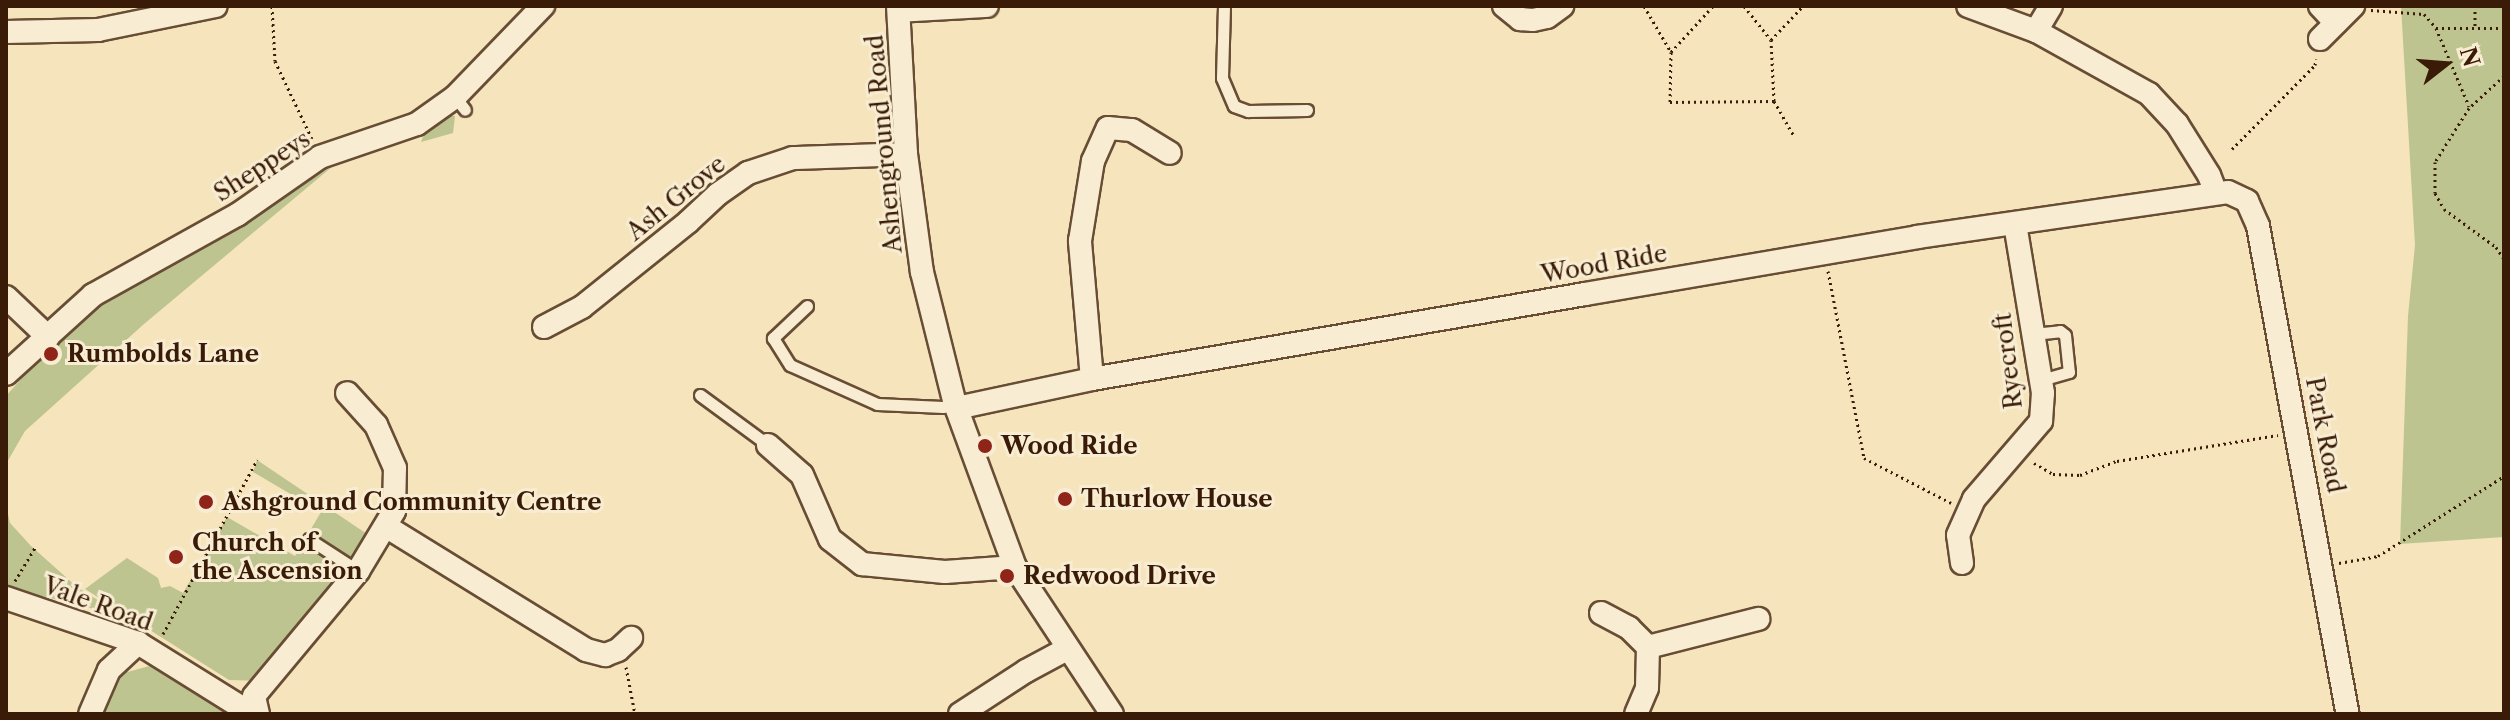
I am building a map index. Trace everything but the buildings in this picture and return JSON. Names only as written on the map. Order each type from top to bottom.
[{"type":"street","points":[[6,32],[98,30],[216,6]]},
{"type":"street","name":"Sheppeys","points":[[6,374],[93,295],[237,215],[320,157],[417,124],[460,103],[543,6]]},
{"type":"street","points":[[898,9],[987,6]]},
{"type":"street","points":[[1504,6],[1520,19],[1533,20],[1547,17],[1562,6]]},
{"type":"street","points":[[1968,6],[2036,31],[2149,94],[2177,124],[2209,175],[2216,193]]},
{"type":"street","points":[[2036,31],[2051,6]]},
{"type":"street","points":[[2320,6],[2328,31],[2361,8]]},
{"type":"street","name":"Ashenground Road","points":[[898,9],[906,154],[922,272],[956,406],[1015,567],[1112,714]]},
{"type":"street","points":[[1092,379],[1080,241],[1093,161],[1108,128],[1132,130],[1170,153]]},
{"type":"street","name":"Ash Grove","points":[[544,327],[582,307],[718,194],[748,173],[793,158],[906,154]]},
{"type":"street","name":"Park Road","points":[[2216,193],[2228,192],[2247,201],[2258,226],[2323,565],[2348,714]]},
{"type":"street","name":"Wood Ride","points":[[956,406],[1092,379],[1825,253],[2216,193]]},
{"type":"street","name":"Ryecroft","points":[[1962,563],[1958,535],[1974,499],[2041,421],[2041,380],[2015,223]]},
{"type":"street","points":[[6,297],[48,337]]},
{"type":"street","points":[[255,714],[254,696],[358,571],[387,527],[396,495],[395,468],[376,425],[347,393]]},
{"type":"street","points":[[768,445],[802,475],[830,539],[862,564],[945,572],[1015,567]]},
{"type":"street","points":[[387,527],[586,650],[605,655],[624,644]]},
{"type":"street","name":"Vale Road","points":[[10,591],[138,643],[255,714]]},
{"type":"street","points":[[1601,613],[1629,628],[1648,647],[1647,688],[1636,714]]},
{"type":"street","points":[[1648,647],[1758,619]]},
{"type":"street","points":[[90,714],[109,670],[138,643]]},
{"type":"street","points":[[960,714],[1026,671],[1067,649]]},
{"type":"lane","points":[[1224,6],[1222,78],[1234,106],[1248,111],[1307,110]]},
{"type":"lane","points":[[807,306],[773,338],[790,365],[877,404],[956,406]]},
{"type":"lane","points":[[2033,334],[2060,331],[2065,335],[2069,372],[2041,380]]},
{"type":"lane","points":[[700,395],[768,445]]},
{"type":"lane","points":[[309,539],[358,571]]},
{"type":"path","points":[[272,6],[275,61],[320,157]]},
{"type":"path","points":[[1644,6],[1671,52],[1670,102],[1774,101]]},
{"type":"path","points":[[1671,52],[1713,6]]},
{"type":"path","points":[[1744,6],[1771,40],[1774,101],[1794,136]]},
{"type":"path","points":[[1771,40],[1803,6]]},
{"type":"path","points":[[2475,6],[2475,26]]},
{"type":"path","points":[[2361,8],[2424,14],[2436,28],[2469,108]]},
{"type":"path","points":[[2436,28],[2504,28]]},
{"type":"path","points":[[2232,149],[2315,65],[2328,31]]},
{"type":"path","points":[[2504,76],[2469,108],[2435,162],[2435,193],[2444,209],[2496,247],[2504,259]]},
{"type":"path","points":[[1825,253],[1864,458],[1968,512]]},
{"type":"path","points":[[2017,449],[2053,474],[2080,475],[2117,461],[2297,431]]},
{"type":"path","points":[[161,637],[257,460]]},
{"type":"path","points":[[2323,565],[2378,556],[2504,476]]},
{"type":"path","points":[[10,591],[36,546]]},
{"type":"path","points":[[624,644],[635,714]]},
{"type":"green space","points":[[2401,6],[2504,6],[2504,537],[2400,544],[2408,316],[2415,245]]},
{"type":"green space","points":[[455,116],[453,133],[421,142],[425,132]]},
{"type":"green space","points":[[333,166],[144,324],[25,431],[6,464],[6,396],[63,332],[127,287]]},
{"type":"green space","points":[[257,460],[367,534],[267,681],[229,680],[85,589],[127,558],[158,578],[161,588],[170,586],[183,593],[227,517],[295,556],[321,512],[253,472]]},
{"type":"green space","points":[[6,505],[10,523],[31,546],[77,587],[112,609],[106,612],[6,587]]},
{"type":"green space","points":[[153,665],[233,714],[103,714],[120,674]]},
{"type":"place","name":"Rumbolds Lane","points":[[51,354]]},
{"type":"place","name":"Wood Ride","points":[[985,446]]},
{"type":"place","name":"Thurlow House","points":[[1065,499]]},
{"type":"place","name":"Ashground Community Centre","points":[[206,502]]},
{"type":"place","name":"Church of the Ascension","points":[[176,557]]},
{"type":"place","name":"Redwood Drive","points":[[1007,576]]}]
